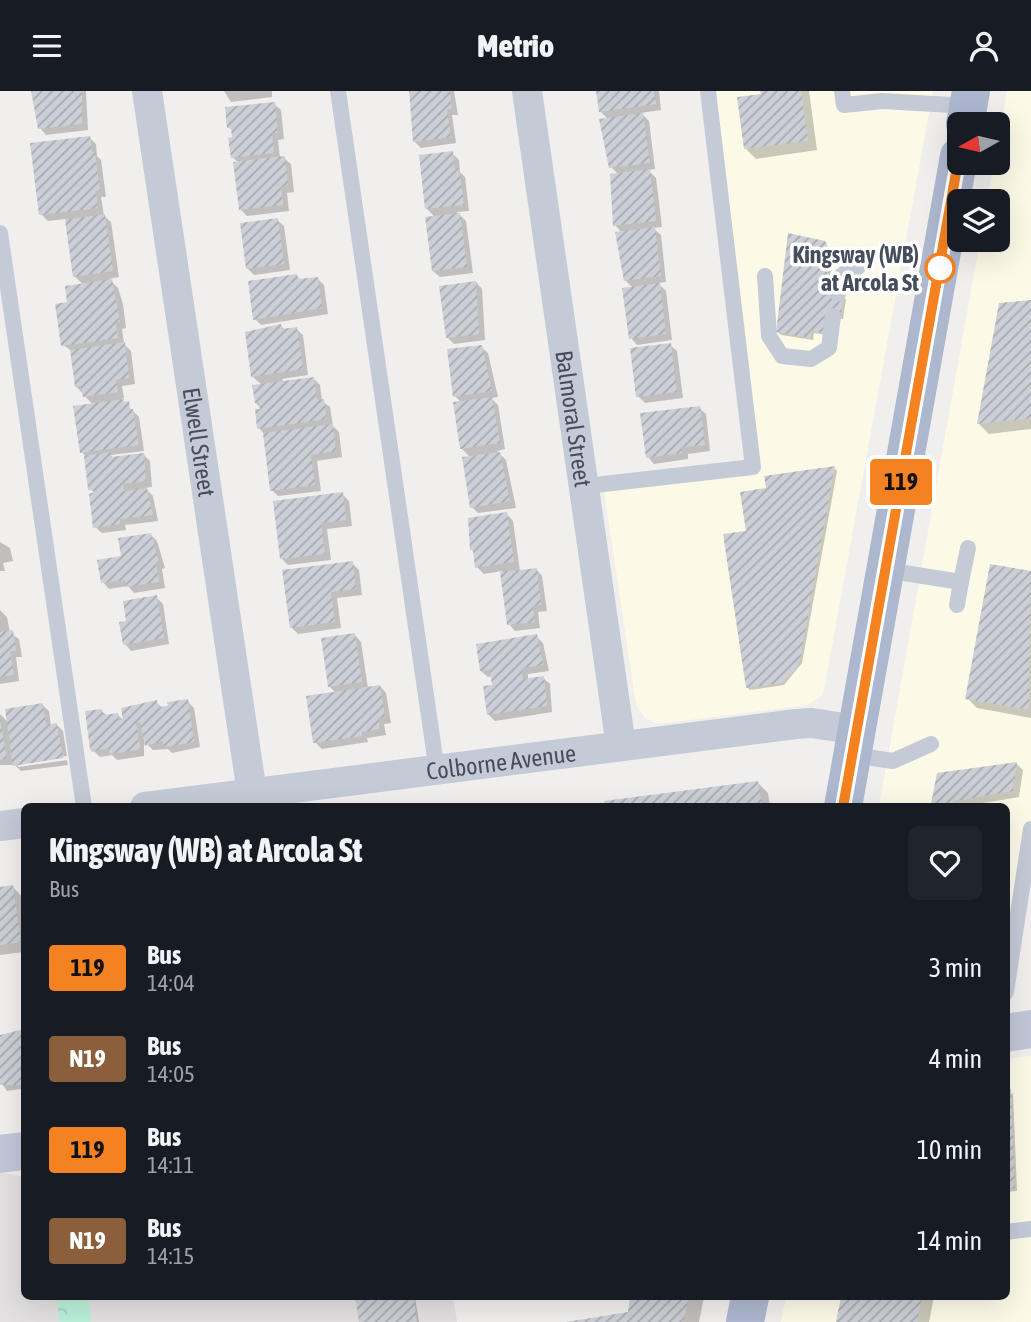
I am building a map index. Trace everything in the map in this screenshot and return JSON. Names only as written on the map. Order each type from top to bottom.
[{"type":"main road","points":[[844,803],[956,175]]},
{"type":"main road","points":[[745,1322],[749,1300]]},
{"type":"street","name":"Elwell Street","points":[[146,91],[253,793]]},
{"type":"street","name":"Balmoral Street","points":[[527,91],[586,486],[621,746]]},
{"type":"street","name":"Colborne Avenue","points":[[176,803],[812,723],[855,742]]},
{"type":"street","points":[[0,826],[21,823]]},
{"type":"street","points":[[1010,1032],[1031,1029]]},
{"type":"street","points":[[0,1154],[21,1151]]},
{"type":"lane","points":[[338,91],[437,771]]},
{"type":"lane","points":[[586,486],[753,467],[708,91]]},
{"type":"lane","points":[[842,91],[844,105],[882,96],[968,107]]},
{"type":"lane","points":[[0,233],[83,803]]},
{"type":"lane","points":[[838,294],[842,275],[858,267]]},
{"type":"lane","points":[[765,276],[769,336],[782,356],[811,359],[829,348],[833,316]]},
{"type":"lane","points":[[957,605],[968,548]]},
{"type":"lane","points":[[885,570],[961,582]]},
{"type":"lane","points":[[855,742],[893,761],[931,744]]},
{"type":"lane","points":[[1010,966],[1031,832]]},
{"type":"lane","points":[[1010,1232],[1031,1229]]},
{"type":"shaded area","points":[[708,91],[933,91],[823,695],[807,705],[658,724],[645,718],[636,705],[603,483],[753,467]]},
{"type":"shaded area","points":[[1007,91],[1031,91],[1031,829],[1010,966],[1010,803],[880,803],[978,252],[1010,252],[1010,189],[989,189],[992,175],[1010,175],[1010,112],[1003,112]]},
{"type":"shaded area","points":[[1031,1056],[1031,1322],[781,1322],[785,1300],[1010,1300],[1010,1059]]},
{"type":"shaded area","points":[[0,1172],[21,1176],[21,1300],[453,1300],[457,1322],[0,1322]]},
{"type":"green space","points":[[57,1300],[89,1300],[91,1322],[60,1322]]},
{"type":"building","points":[[31,91],[82,91],[82,124],[38,129]]},
{"type":"building","points":[[409,91],[450,91],[452,109],[447,109],[451,137],[413,142]]},
{"type":"building","points":[[596,91],[654,91],[656,104],[599,112]]},
{"type":"building","points":[[760,91],[801,91],[808,141],[744,149],[737,97],[761,94]]},
{"type":"building","points":[[275,102],[278,133],[272,133],[274,153],[231,158],[228,138],[232,137],[231,128],[227,128],[225,107]]},
{"type":"building","points":[[643,113],[650,163],[609,168],[599,119]]},
{"type":"building","points":[[90,136],[100,191],[96,191],[98,208],[39,215],[30,143]]},
{"type":"building","points":[[453,151],[455,169],[459,168],[464,205],[425,209],[419,155]]},
{"type":"building","points":[[285,156],[288,185],[281,187],[283,205],[239,210],[233,162]]},
{"type":"building","points":[[650,169],[656,221],[613,226],[610,174]]},
{"type":"building","points":[[460,213],[467,267],[432,271],[425,217]]},
{"type":"building","points":[[105,214],[113,271],[73,277],[65,220]]},
{"type":"building","points":[[278,218],[284,264],[246,269],[240,223]]},
{"type":"building","points":[[655,227],[661,276],[624,281],[615,232]]},
{"type":"building","points":[[788,233],[825,241],[830,250],[828,260],[831,261],[821,291],[844,295],[840,318],[824,333],[812,331],[810,338],[776,332]]},
{"type":"building","points":[[297,274],[298,279],[318,277],[322,308],[253,320],[248,281]]},
{"type":"building","points":[[112,279],[120,322],[116,322],[118,338],[61,346],[55,304],[67,302],[65,286]]},
{"type":"building","points":[[476,281],[479,334],[446,338],[439,286]]},
{"type":"building","points":[[660,283],[666,334],[629,339],[622,288]]},
{"type":"building","points":[[1031,300],[1031,418],[977,424],[999,303]]},
{"type":"building","points":[[281,324],[282,329],[297,327],[303,369],[251,377],[245,332]]},
{"type":"building","points":[[125,342],[129,378],[116,380],[118,392],[83,397],[81,386],[75,387],[70,350]]},
{"type":"building","points":[[671,343],[677,392],[636,397],[630,348]]},
{"type":"building","points":[[482,345],[492,391],[453,397],[447,349]]},
{"type":"building","points":[[314,377],[317,400],[324,399],[327,419],[257,429],[255,409],[260,409],[259,403],[255,403],[252,385]]},
{"type":"building","points":[[492,397],[500,443],[460,449],[453,402]]},
{"type":"building","points":[[124,399],[124,402],[129,401],[130,409],[133,409],[139,445],[80,453],[73,406]]},
{"type":"building","points":[[700,406],[705,445],[682,447],[682,453],[646,458],[640,413]]},
{"type":"building","points":[[333,424],[336,451],[311,455],[315,485],[270,491],[263,433]]},
{"type":"building","points":[[111,452],[111,457],[144,453],[146,481],[123,484],[124,491],[147,488],[153,515],[120,519],[120,524],[93,528],[89,494],[99,490],[88,490],[84,456]]},
{"type":"building","points":[[500,452],[510,501],[470,508],[462,457]]},
{"type":"building","points":[[835,466],[800,660],[796,669],[781,683],[746,688],[723,534],[746,531],[740,492],[766,488],[764,476]]},
{"type":"building","points":[[343,492],[346,520],[321,523],[325,554],[280,559],[273,501]]},
{"type":"building","points":[[507,512],[514,562],[475,568],[473,550],[470,550],[468,518]]},
{"type":"building","points":[[151,533],[159,562],[156,563],[159,582],[126,587],[125,580],[101,583],[97,560],[121,556],[118,538]]},
{"type":"building","points":[[353,561],[356,589],[331,592],[335,622],[290,628],[282,570]]},
{"type":"building","points":[[990,564],[1031,571],[1029,710],[965,699]]},
{"type":"building","points":[[537,568],[541,605],[533,606],[535,622],[507,625],[500,572]]},
{"type":"building","points":[[157,595],[164,638],[123,645],[119,622],[126,621],[123,601]]},
{"type":"building","points":[[13,630],[16,651],[10,651],[14,675],[0,677],[0,632]]},
{"type":"building","points":[[355,633],[362,682],[328,687],[321,638]]},
{"type":"building","points":[[537,634],[543,665],[522,668],[523,679],[544,676],[547,706],[487,715],[483,686],[492,685],[490,670],[480,671],[476,644]]},
{"type":"building","points":[[380,685],[385,717],[378,718],[380,729],[362,732],[362,736],[313,743],[306,696]]},
{"type":"building","points":[[188,699],[194,741],[191,743],[164,747],[163,741],[145,746],[140,722],[136,723],[140,748],[137,750],[109,754],[108,748],[92,752],[90,749],[85,711],[102,709],[103,715],[118,713],[119,720],[123,720],[121,708],[157,700],[158,707],[168,706],[167,702]]},
{"type":"building","points":[[43,703],[46,725],[57,723],[63,758],[13,766],[5,709]]},
{"type":"building","points":[[0,719],[7,759],[0,760]]},
{"type":"building","points":[[1017,762],[1013,791],[954,803],[931,803],[937,773]]},
{"type":"building","points":[[758,781],[761,803],[604,803]]},
{"type":"building","points":[[13,885],[21,942],[0,945],[0,887]]},
{"type":"building","points":[[21,1030],[21,1085],[0,1085],[0,1035]]},
{"type":"building","points":[[1010,1089],[1011,1089],[1015,1188],[1010,1189]]},
{"type":"building","points":[[355,1300],[414,1300],[417,1322],[359,1322]]},
{"type":"building","points":[[630,1300],[688,1300],[683,1322],[566,1322],[628,1312]]},
{"type":"building","points":[[840,1300],[921,1300],[917,1322],[836,1322]]},
{"type":"bus line","name":"119","points":[[844,803],[956,175]]},
{"type":"place","name":"Kingsway (WB) at Arcola St","points":[[940,268]]}]
